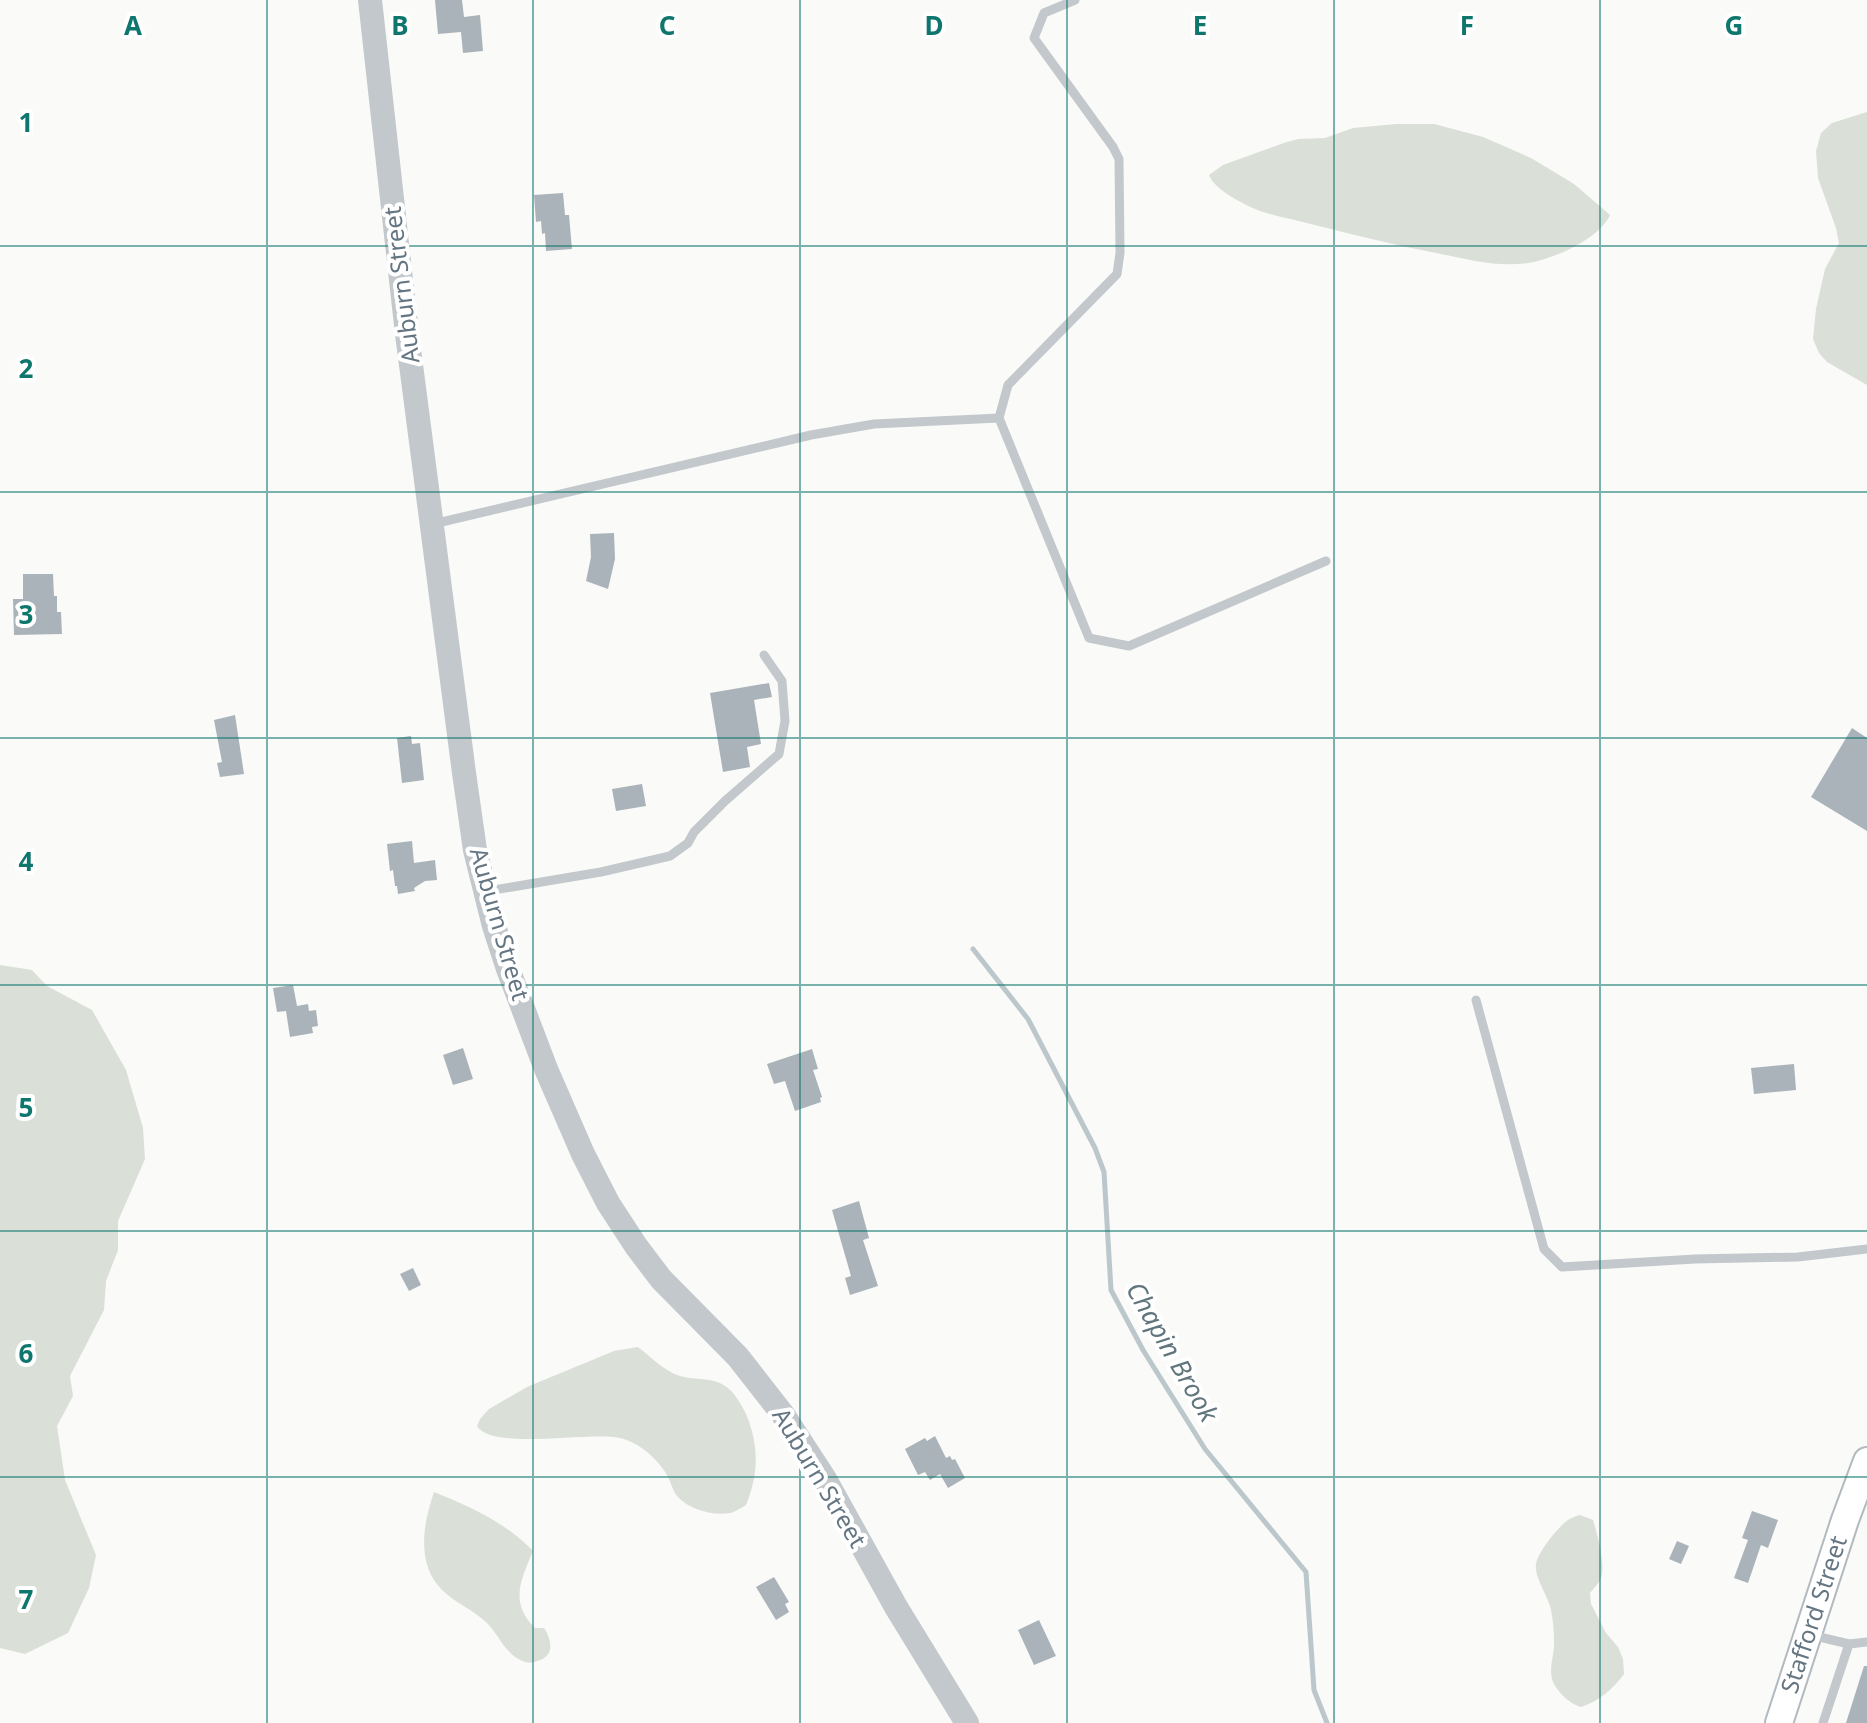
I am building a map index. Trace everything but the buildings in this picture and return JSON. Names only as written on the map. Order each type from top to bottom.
[{"type":"main road","name":"Stafford Street","points":[[1779,1723],[1867,1461]]},
{"type":"street","name":"Auburn Street","points":[[370,0],[407,334],[464,773],[475,850],[508,969],[546,1069],[608,1203],[661,1279],[738,1357],[784,1416],[825,1479],[896,1607],[967,1723]]},
{"type":"lane","points":[[1075,0],[1044,13],[1034,38],[1119,159],[1120,253],[1117,274],[1008,385],[999,418],[1089,638],[1129,646],[1326,561]]},
{"type":"lane","points":[[433,524],[811,435],[874,424],[999,418]]},
{"type":"lane","points":[[485,891],[601,872],[670,856],[688,843],[694,832],[725,801],[779,754],[785,721],[782,681],[764,655]]},
{"type":"lane","points":[[1476,1000],[1544,1249],[1562,1267],[1798,1257],[1867,1249]]},
{"type":"lane","points":[[1807,1634],[1849,1644],[1867,1642]]},
{"type":"lane","points":[[1823,1723],[1849,1644]]},
{"type":"shaded area","points":[[1867,112],[1867,385],[1827,362],[1813,339],[1825,269],[1839,243],[1818,178],[1816,151],[1821,133],[1832,123]]},
{"type":"shaded area","points":[[1434,124],[1483,137],[1531,158],[1574,184],[1610,215],[1586,240],[1550,257],[1528,263],[1492,263],[1401,246],[1263,212],[1224,192],[1209,175],[1223,165],[1298,139],[1325,138],[1353,128]]},
{"type":"shaded area","points":[[0,965],[32,970],[47,986],[92,1010],[126,1070],[143,1128],[145,1159],[118,1221],[118,1250],[106,1281],[104,1310],[70,1376],[73,1396],[57,1426],[65,1480],[96,1555],[89,1588],[68,1633],[25,1654],[0,1648]]},
{"type":"shaded area","points":[[638,1347],[669,1371],[716,1382],[728,1388],[738,1400],[750,1425],[756,1459],[746,1505],[724,1514],[702,1511],[683,1502],[653,1457],[641,1447],[620,1438],[521,1439],[486,1433],[477,1426],[489,1409],[527,1387],[614,1351]]},
{"type":"shaded area","points":[[434,1492],[499,1524],[533,1551],[522,1581],[520,1600],[527,1618],[535,1628],[544,1628],[549,1638],[549,1652],[543,1659],[527,1662],[512,1655],[487,1623],[447,1595],[434,1580],[428,1568],[424,1543]]},
{"type":"shaded area","points":[[1580,1515],[1593,1520],[1602,1557],[1601,1578],[1590,1593],[1591,1604],[1606,1633],[1618,1647],[1624,1674],[1605,1694],[1581,1707],[1566,1698],[1552,1679],[1552,1618],[1536,1569],[1540,1553],[1554,1534],[1568,1520]]},
{"type":"waterway","name":"Chapin Brook","points":[[973,949],[1028,1019],[1095,1148],[1104,1172],[1111,1290],[1143,1350],[1205,1449],[1306,1572],[1314,1690],[1327,1723]]}]
